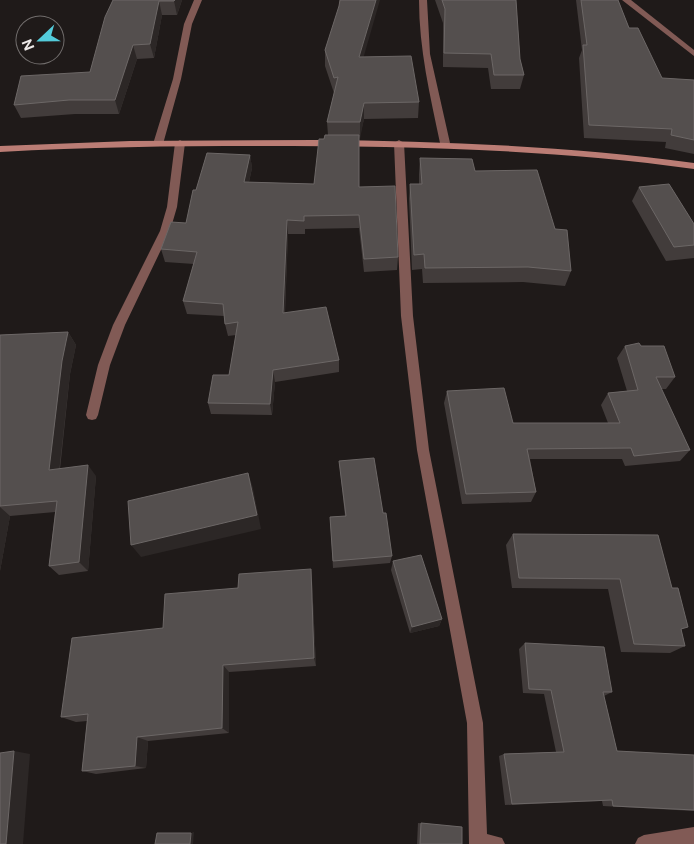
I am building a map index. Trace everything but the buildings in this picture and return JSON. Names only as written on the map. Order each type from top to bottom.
[{"type":"street","points":[[158,144],[177,79],[188,24],[198,0]]},
{"type":"street","points":[[423,0],[424,35],[445,144]]},
{"type":"street","points":[[626,0],[694,54]]},
{"type":"street","points":[[92,415],[104,365],[119,325],[165,231],[172,207],[180,143]]},
{"type":"street","points":[[0,149],[58,145],[180,143],[445,144],[587,152],[694,166]]},
{"type":"street","points":[[398,143],[407,316],[423,450],[475,723],[478,843],[496,844]]},
{"type":"street","points":[[644,844],[694,836]]}]
